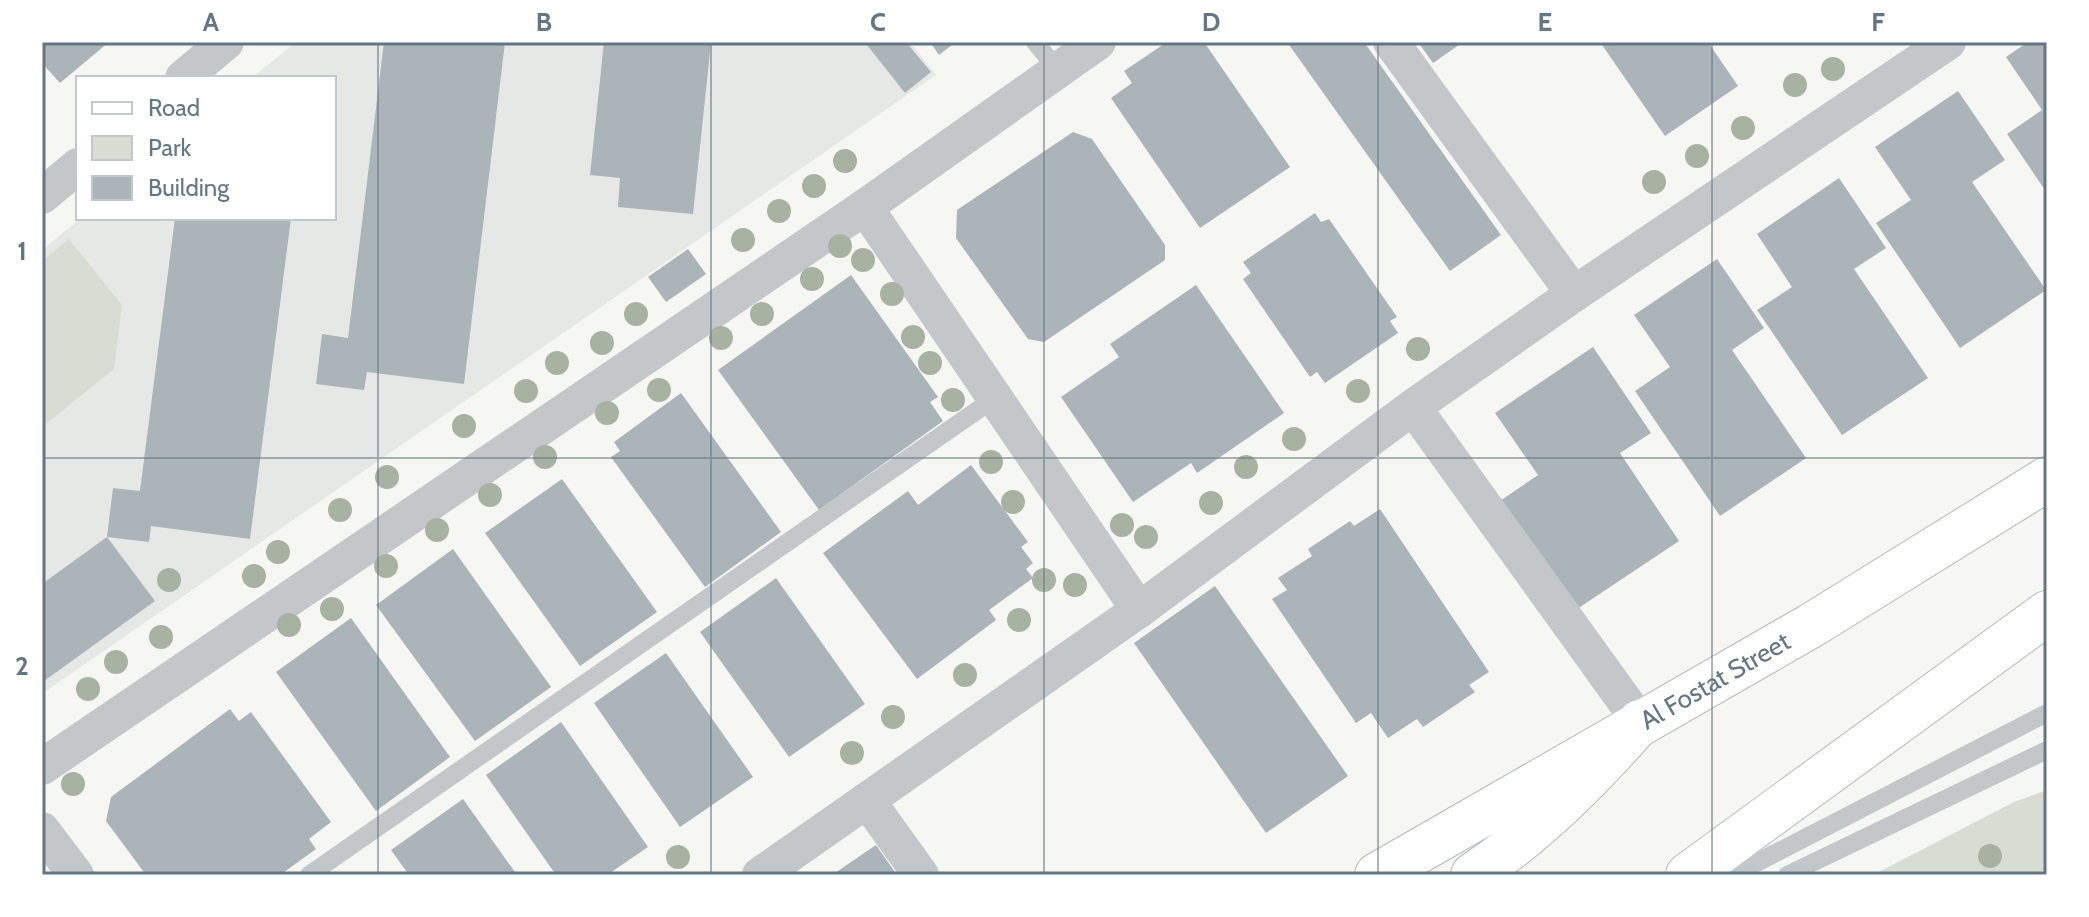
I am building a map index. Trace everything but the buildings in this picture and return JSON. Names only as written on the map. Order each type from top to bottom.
[{"type":"main road","name":"Al Fostat Street","points":[[1377,875],[1812,625],[2047,479]]},
{"type":"main road","points":[[1688,875],[2047,613]]},
{"type":"main road","points":[[1473,875],[1570,796],[1640,722]]},
{"type":"street","points":[[185,76],[226,42]]},
{"type":"street","points":[[42,767],[865,207],[1098,42]]},
{"type":"street","points":[[1391,42],[1574,294]]},
{"type":"street","points":[[760,875],[1139,610],[1413,407],[1574,294],[1948,42]]},
{"type":"street","points":[[42,196],[76,168]]},
{"type":"street","points":[[865,207],[1139,610]]},
{"type":"street","points":[[1413,407],[1640,722]]},
{"type":"street","points":[[867,800],[921,875]]},
{"type":"street","points":[[42,830],[61,870]]},
{"type":"lane","points":[[1035,42],[1058,70]]},
{"type":"lane","points":[[309,875],[995,398]]},
{"type":"lane","points":[[1733,875],[2047,713]]},
{"type":"lane","points":[[1787,875],[2047,750]]},
{"type":"shaded area","points":[[296,42],[910,42],[936,75],[42,691],[42,250],[79,220],[336,220],[336,76],[254,76]]},
{"type":"green space","points":[[69,239],[122,305],[114,369],[42,427],[42,261]]},
{"type":"green space","points":[[2047,790],[2047,875],[1873,875],[2014,802]]}]
